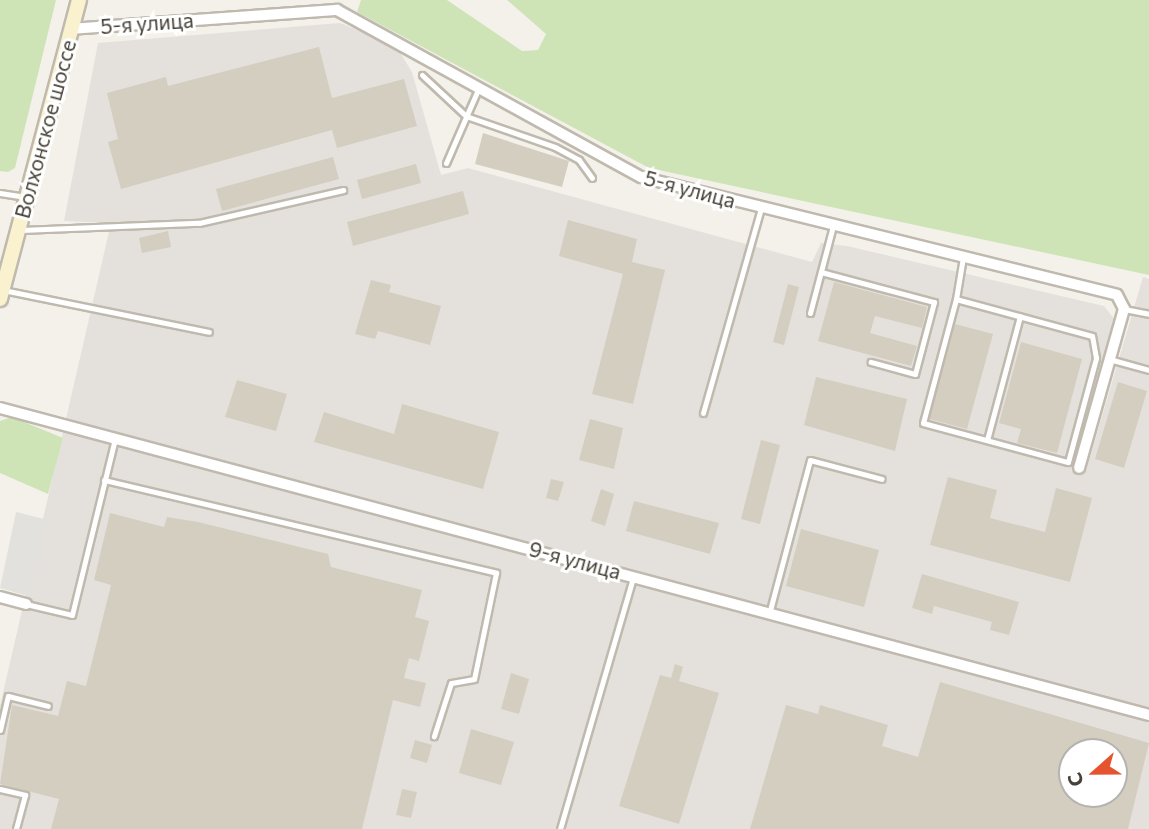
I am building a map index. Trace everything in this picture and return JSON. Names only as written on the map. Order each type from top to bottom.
[{"type":"main road","name":"Волхонское шоссе","points":[[1,294],[79,0]]},
{"type":"street","name":"5-я улица","points":[[71,29],[337,10],[641,177],[1117,295],[1124,309]]},
{"type":"street","points":[[1079,468],[1124,309]]},
{"type":"street","name":"9-я улица","points":[[0,408],[1149,715]]},
{"type":"street","points":[[0,597],[26,604]]},
{"type":"lane","points":[[422,75],[466,116],[555,147],[579,160],[592,178]]},
{"type":"lane","points":[[446,163],[479,87]]},
{"type":"lane","points":[[18,230],[199,223],[343,190]]},
{"type":"lane","points":[[0,193],[26,197]]},
{"type":"lane","points":[[703,413],[761,208]]},
{"type":"lane","points":[[810,313],[833,226]]},
{"type":"lane","points":[[956,299],[1092,336],[1096,358],[1068,462],[923,423],[956,299],[963,257]]},
{"type":"lane","points":[[821,272],[934,302],[915,373],[871,362]]},
{"type":"lane","points":[[1,294],[209,332]]},
{"type":"lane","points":[[1124,309],[1149,314]]},
{"type":"lane","points":[[986,440],[1020,316]]},
{"type":"lane","points":[[1110,359],[1149,370]]},
{"type":"lane","points":[[26,604],[72,615],[115,437]]},
{"type":"lane","points":[[769,614],[810,460],[882,479]]},
{"type":"lane","points":[[104,480],[496,573],[474,679],[452,683],[435,736]]},
{"type":"lane","points":[[560,829],[634,576]]},
{"type":"lane","points":[[0,730],[8,696],[48,706]]},
{"type":"lane","points":[[0,789],[25,795],[16,829]]},
{"type":"shaded area","points":[[340,23],[396,46],[412,72],[441,175],[468,168],[812,262],[821,243],[847,246],[1104,306],[1115,320],[1071,471],[1085,474],[1143,277],[1149,279],[1149,829],[0,829],[0,706],[111,223],[64,221],[98,43]]},
{"type":"shaded area","points":[[16,512],[48,520],[28,596],[0,588]]},
{"type":"green space","points":[[0,0],[56,0],[15,168],[8,172],[0,171]]},
{"type":"green space","points":[[361,0],[447,0],[522,51],[538,50],[546,34],[507,0],[1149,0],[1149,275],[649,168],[357,12]]},
{"type":"green space","points":[[12,417],[63,438],[48,494],[0,473],[0,421]]},
{"type":"building","points":[[319,47],[332,98],[404,79],[417,126],[337,148],[332,130],[121,189],[108,142],[118,139],[107,93],[166,77],[168,86]]},
{"type":"building","points":[[483,133],[569,161],[562,187],[475,164]]},
{"type":"building","points":[[333,157],[339,179],[222,211],[216,189]]},
{"type":"building","points":[[416,164],[421,183],[362,199],[357,180]]},
{"type":"building","points":[[463,191],[469,214],[353,246],[347,222]]},
{"type":"building","points":[[568,220],[637,239],[632,262],[665,270],[633,404],[592,394],[623,274],[559,256]]},
{"type":"building","points":[[168,231],[171,247],[142,253],[139,238]]},
{"type":"building","points":[[371,280],[391,285],[389,292],[441,306],[430,345],[378,331],[375,339],[355,334]]},
{"type":"building","points":[[834,282],[927,307],[922,328],[875,316],[870,333],[917,346],[911,366],[818,341]]},
{"type":"building","points":[[788,284],[799,287],[784,345],[773,342]]},
{"type":"building","points":[[955,324],[993,334],[967,429],[929,419]]},
{"type":"building","points":[[1021,342],[1082,359],[1057,453],[1017,443],[1021,429],[999,423]]},
{"type":"building","points":[[816,377],[907,399],[895,451],[804,425]]},
{"type":"building","points":[[237,380],[287,394],[276,431],[225,417]]},
{"type":"building","points":[[1118,382],[1147,391],[1124,468],[1095,459]]},
{"type":"building","points":[[402,404],[499,432],[483,489],[314,442],[324,412],[394,434]]},
{"type":"building","points":[[590,419],[623,428],[614,469],[579,460]]},
{"type":"building","points":[[761,440],[780,445],[760,524],[741,519]]},
{"type":"building","points":[[948,477],[997,490],[990,518],[1045,532],[1056,488],[1092,498],[1070,582],[930,545]]},
{"type":"building","points":[[551,479],[564,482],[558,501],[546,498]]},
{"type":"building","points":[[601,489],[614,494],[605,526],[591,521]]},
{"type":"building","points":[[634,501],[719,523],[710,554],[626,531]]},
{"type":"building","points":[[110,513],[164,527],[167,517],[198,522],[328,554],[331,567],[422,590],[415,617],[429,621],[419,661],[409,658],[404,678],[426,683],[420,707],[393,700],[362,829],[51,829],[59,799],[0,784],[12,705],[58,716],[67,681],[86,686],[111,585],[94,580]]},
{"type":"building","points":[[801,529],[879,550],[864,607],[786,586]]},
{"type":"building","points":[[922,574],[1019,602],[1009,635],[990,630],[992,622],[934,606],[932,614],[912,608]]},
{"type":"building","points":[[675,664],[683,667],[679,681],[719,693],[679,824],[619,806],[660,675],[671,678]]},
{"type":"building","points":[[511,673],[529,679],[519,714],[501,709]]},
{"type":"building","points":[[940,682],[1149,743],[1128,829],[750,829],[786,705],[818,714],[820,705],[888,725],[882,746],[918,757]]},
{"type":"building","points":[[471,729],[514,742],[501,785],[459,773]]},
{"type":"building","points":[[415,740],[432,745],[427,763],[410,758]]},
{"type":"building","points":[[402,789],[417,792],[411,818],[396,815]]}]
